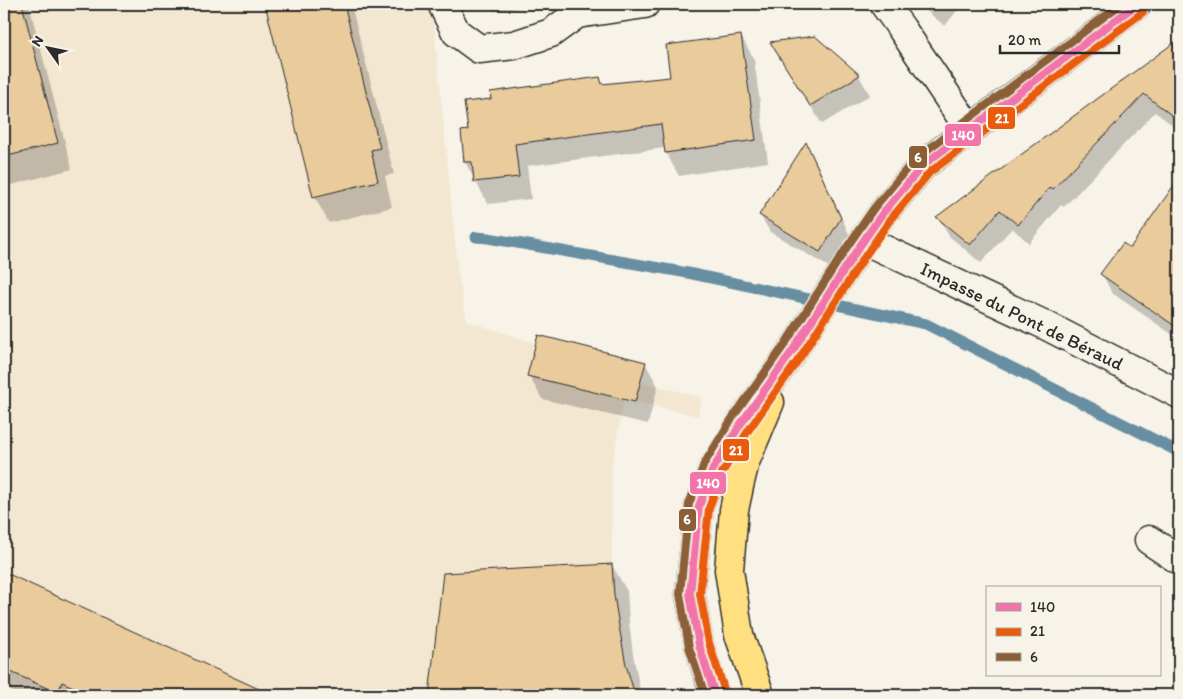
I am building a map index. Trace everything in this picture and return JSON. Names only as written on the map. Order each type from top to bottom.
[{"type":"main road","points":[[715,695],[699,645],[690,594],[698,506],[713,469],[882,214],[923,165],[1137,4]]},
{"type":"main road","points":[[760,695],[739,635],[729,570],[734,510],[745,462],[792,350]]},
{"type":"street","points":[[443,4],[456,32],[479,49],[514,45],[551,33],[577,14],[645,4]]},
{"type":"street","points":[[884,4],[970,130]]},
{"type":"street","name":"Impasse du Pont de Béraud","points":[[860,246],[1045,325],[1179,394]]},
{"type":"street","points":[[1148,540],[1179,560]]},
{"type":"shaded area","points":[[4,4],[432,4],[458,273],[467,321],[535,343],[537,335],[646,362],[641,382],[702,397],[698,416],[624,399],[612,467],[612,564],[619,626],[626,665],[635,695],[4,695]]},
{"type":"building","points":[[4,4],[22,4],[58,143],[4,157]]},
{"type":"building","points":[[265,4],[344,4],[380,148],[371,150],[378,181],[313,197]]},
{"type":"building","points":[[741,35],[756,140],[665,153],[661,124],[515,144],[519,177],[474,182],[472,162],[464,162],[461,131],[468,130],[464,102],[491,99],[490,92],[600,77],[602,84],[670,77],[666,45]]},
{"type":"building","points":[[815,36],[860,75],[810,106],[770,42]]},
{"type":"building","points":[[1179,39],[1179,121],[1144,94],[1053,189],[1050,187],[1018,225],[1000,210],[970,245],[936,217]]},
{"type":"building","points":[[806,142],[841,218],[820,252],[759,215]]},
{"type":"building","points":[[1179,178],[1179,329],[1100,274],[1123,243],[1130,248]]},
{"type":"building","points":[[538,335],[646,362],[635,402],[527,376]]},
{"type":"building","points":[[612,564],[619,626],[626,665],[635,695],[429,695],[443,573]]},
{"type":"building","points":[[4,572],[272,695],[91,695],[62,682],[58,693],[4,669]]},
{"type":"waterway","points":[[476,237],[688,273],[926,324],[1179,452]]},
{"type":"transit line","name":"6","points":[[705,695],[689,647],[680,594],[689,504],[704,464],[731,420],[785,344],[847,247],[874,208],[915,159],[1121,4]]},
{"type":"transit line","name":"140","points":[[715,695],[699,645],[690,594],[699,506],[713,469],[740,425],[793,350],[855,253],[882,214],[923,165],[1137,4]]},
{"type":"transit line","name":"21","points":[[725,692],[709,643],[700,594],[709,508],[722,473],[748,431],[801,356],[863,259],[890,220],[930,172],[1143,12]]}]
